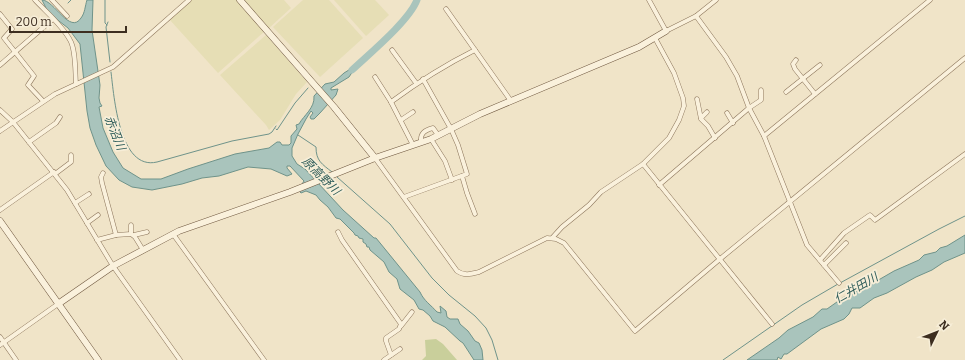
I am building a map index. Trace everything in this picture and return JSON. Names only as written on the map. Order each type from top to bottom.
[{"type":"street","points":[[35,0],[71,41],[76,84]]},
{"type":"street","points":[[52,0],[67,16]]},
{"type":"street","points":[[0,131],[43,101],[117,64],[189,0]]},
{"type":"street","points":[[240,0],[317,88],[375,158],[457,271],[461,274],[467,275],[479,272],[547,238],[556,239],[564,243],[635,330],[965,58]]},
{"type":"street","points":[[649,0],[666,31]]},
{"type":"street","points":[[2,344],[114,266],[173,234],[290,192],[375,158],[431,139],[480,114],[639,47],[696,16],[716,0]]},
{"type":"street","points":[[764,136],[930,0]]},
{"type":"street","points":[[446,9],[511,101]]},
{"type":"street","points":[[0,14],[12,29],[4,38],[34,76],[28,85],[43,101]]},
{"type":"street","points":[[696,16],[737,76],[749,108],[764,136],[806,245],[839,283]]},
{"type":"street","points":[[0,65],[53,19]]},
{"type":"street","points":[[552,238],[562,227],[589,206],[601,192],[643,164],[669,138],[679,120],[684,106],[684,98],[674,73],[655,38]]},
{"type":"street","points":[[392,50],[416,83]]},
{"type":"street","points":[[391,102],[416,83],[475,50]]},
{"type":"street","points":[[796,60],[794,66],[802,79],[815,94]]},
{"type":"street","points":[[786,92],[820,65]]},
{"type":"street","points":[[375,77],[391,102],[413,145]]},
{"type":"street","points":[[404,197],[467,174],[458,145],[451,129],[423,79]]},
{"type":"street","points":[[659,185],[749,108],[762,99],[760,90]]},
{"type":"street","points":[[697,99],[701,118],[715,138]]},
{"type":"street","points":[[0,110],[13,122],[54,173],[75,203],[114,266],[180,360]]},
{"type":"street","points":[[401,120],[414,112]]},
{"type":"street","points":[[701,118],[707,112]]},
{"type":"street","points":[[727,113],[733,123]]},
{"type":"street","points":[[29,142],[56,123],[60,117]]},
{"type":"street","points":[[421,142],[421,136],[425,130],[433,128],[438,135]]},
{"type":"street","points":[[431,139],[445,161],[452,180]]},
{"type":"street","points":[[0,210],[71,162],[71,154]]},
{"type":"street","points":[[820,260],[844,233],[870,215],[874,220],[965,154]]},
{"type":"street","points":[[643,164],[772,324]]},
{"type":"street","points":[[103,173],[101,177],[102,183],[116,235]]},
{"type":"street","points":[[462,176],[476,214]]},
{"type":"street","points":[[75,203],[89,194]]},
{"type":"street","points":[[87,223],[98,215]]},
{"type":"street","points":[[0,222],[98,360]]},
{"type":"street","points":[[131,225],[132,234],[143,250]]},
{"type":"street","points":[[97,240],[116,235],[147,232]]},
{"type":"street","points":[[338,232],[401,326]]},
{"type":"street","points":[[173,234],[264,360]]},
{"type":"street","points":[[824,265],[846,243]]},
{"type":"street","points":[[391,355],[386,340],[401,326],[402,322],[412,312]]},
{"type":"street","points":[[0,337],[2,344],[16,360]]},
{"type":"street","points":[[384,360],[400,349]]},
{"type":"shaded area","points":[[189,0],[237,0],[265,31],[218,73],[169,19]]},
{"type":"shaded area","points":[[242,0],[284,0],[291,8],[268,29]]},
{"type":"shaded area","points":[[303,0],[329,0],[363,38],[320,77],[273,27]]},
{"type":"shaded area","points":[[334,0],[375,0],[389,15],[366,36]]},
{"type":"shaded area","points":[[266,35],[307,82],[296,94],[280,120],[269,130],[220,75]]},
{"type":"green space","points":[[436,339],[443,344],[457,360],[422,360],[426,356],[425,340]]},
{"type":"water","points":[[42,0],[47,1],[52,5],[67,20],[77,22],[84,12],[87,0],[93,0],[92,30],[100,85],[99,98],[102,106],[99,107],[103,128],[113,152],[123,168],[141,179],[161,179],[235,154],[269,148],[277,142],[280,142],[282,145],[289,145],[291,143],[291,136],[297,129],[296,125],[299,124],[311,108],[314,96],[325,84],[334,82],[361,59],[349,77],[331,88],[331,90],[338,89],[336,95],[314,119],[311,119],[310,117],[313,113],[311,111],[292,148],[292,156],[297,164],[305,169],[343,210],[374,238],[376,238],[437,312],[441,313],[440,306],[446,311],[447,317],[450,319],[458,319],[460,324],[468,331],[475,341],[479,343],[482,350],[483,360],[474,360],[463,343],[445,327],[433,321],[423,310],[419,309],[414,300],[400,289],[397,279],[389,272],[384,262],[370,250],[369,247],[367,247],[363,242],[363,239],[355,235],[340,219],[336,218],[316,195],[306,191],[301,193],[298,190],[304,181],[290,166],[287,166],[287,168],[292,174],[287,176],[271,169],[248,167],[219,176],[202,178],[152,190],[132,187],[119,180],[106,166],[90,128],[80,44],[68,28],[55,18],[46,8]]},
{"type":"water","points":[[965,235],[965,253],[944,262],[932,270],[887,293],[874,298],[860,308],[852,308],[844,319],[821,329],[787,354],[784,354],[781,359],[778,357],[777,360],[747,360],[788,330],[813,317],[822,309],[827,309],[844,297],[855,293],[862,285],[875,282],[894,271],[919,260],[924,255],[936,252],[940,248],[947,246]]},
{"type":"waterway","points":[[68,3],[71,0]]},
{"type":"waterway","points":[[105,0],[105,23],[107,25]]},
{"type":"waterway","name":"原高野川","points":[[352,70],[406,18],[417,0]]},
{"type":"waterway","points":[[108,22],[106,27],[110,62]]},
{"type":"waterway","name":"赤沼川","points":[[111,72],[114,97],[121,129],[127,144],[134,155],[144,162],[157,162],[232,141],[269,134],[276,126]]},
{"type":"waterway","points":[[276,129],[277,130],[295,103],[308,88]]},
{"type":"waterway","points":[[298,135],[316,147],[318,159],[332,172]]},
{"type":"waterway","points":[[337,177],[390,224],[432,278],[449,295],[475,316],[486,328],[492,340],[498,360]]},
{"type":"waterway","name":"仁井田川","points":[[840,283],[965,216]]},
{"type":"waterway","name":"仁井田川","points":[[723,360],[802,305],[838,284]]}]
